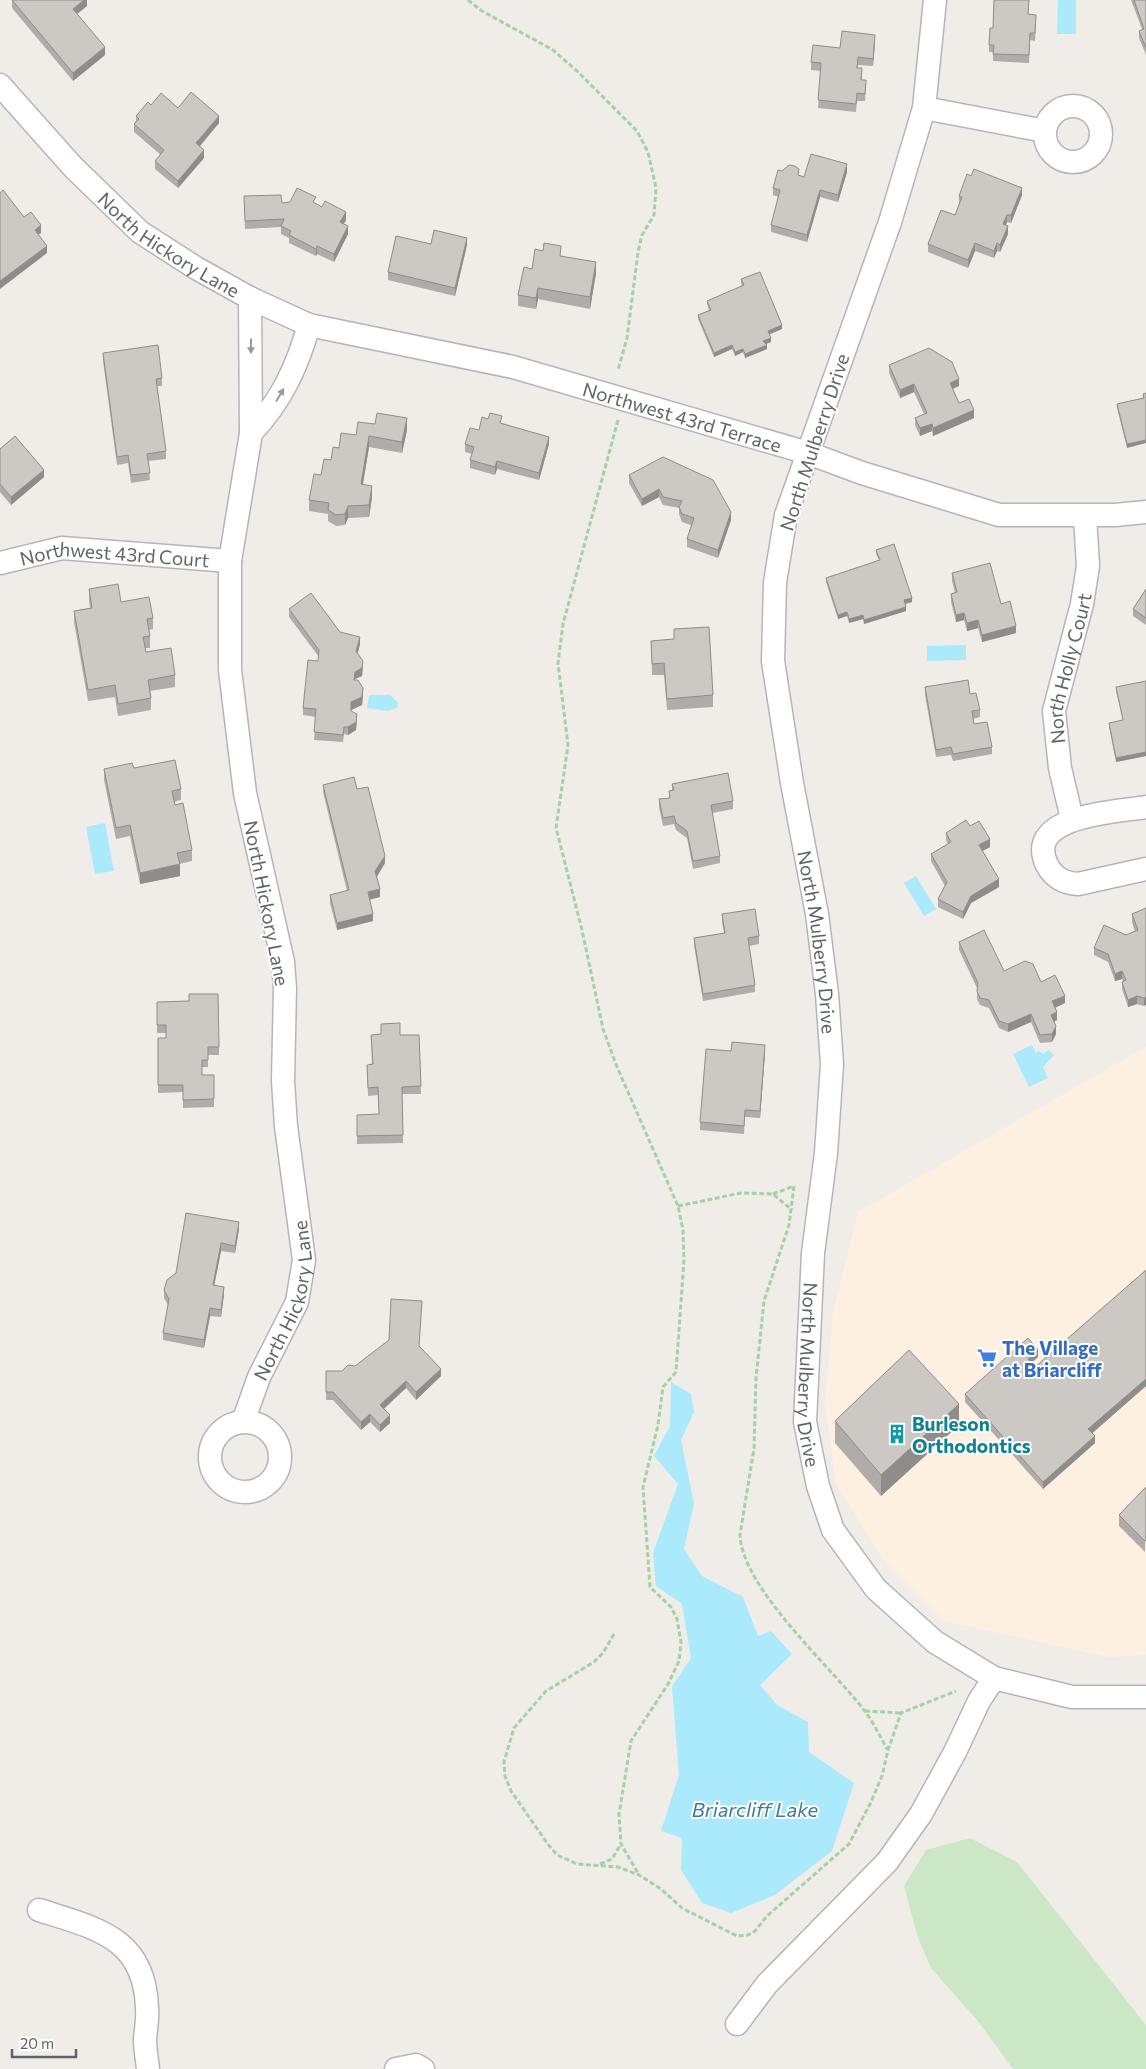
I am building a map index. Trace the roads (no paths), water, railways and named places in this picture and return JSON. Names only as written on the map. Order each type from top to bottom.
[{"type":"street","name":"North Mulberry Drive","points":[[935,0],[924,108],[890,222],[786,515],[775,582],[773,661],[792,783],[817,914],[831,1029],[832,1099],[813,1253],[805,1422],[818,1486],[827,1517],[848,1553],[876,1589],[935,1642],[994,1678],[1072,1697],[1146,1697]]},
{"type":"street","name":"North Hickory Lane","points":[[0,84],[73,167],[140,232],[196,268],[250,298],[251,433],[230,561],[230,670],[244,793],[283,962],[285,988],[284,1099],[304,1260],[297,1302],[259,1378],[243,1422]]},
{"type":"street","points":[[924,108],[1045,131]]},
{"type":"street","name":"Northwest 43rd Terrace","points":[[250,298],[309,324],[514,367],[808,453],[862,473],[999,515],[1085,516],[1146,512]]},
{"type":"street","points":[[251,433],[269,414],[286,386],[299,360],[309,324]]},
{"type":"street","name":"North Holly Court","points":[[1072,819],[1060,768],[1054,711],[1082,604],[1088,566],[1085,516]]},
{"type":"street","name":"Northwest 43rd Court","points":[[0,563],[62,548],[230,561]]},
{"type":"street","points":[[1146,807],[1072,819],[1057,825],[1046,842],[1046,862],[1057,878],[1067,883],[1078,884],[1146,869]]},
{"type":"street","points":[[737,2024],[767,1984],[887,1862],[921,1814],[955,1752],[979,1701],[994,1678]]},
{"type":"street","points":[[39,1910],[94,1928],[114,1938],[133,1957],[144,1982],[147,2008],[145,2040],[148,2069]]},
{"type":"street","points":[[396,2069],[416,2066],[423,2069]]},
{"type":"water","points":[[1058,0],[1076,0],[1076,34],[1057,34]]},
{"type":"water","points":[[966,645],[966,660],[927,661],[927,646]]},
{"type":"water","points":[[369,695],[390,695],[398,703],[397,708],[387,711],[367,708]]},
{"type":"water","points":[[105,823],[114,871],[95,874],[86,827]]},
{"type":"water","points":[[916,876],[936,909],[924,916],[904,883]]},
{"type":"water","points":[[1032,1045],[1036,1053],[1039,1051],[1043,1054],[1049,1050],[1054,1055],[1043,1067],[1048,1078],[1029,1087],[1013,1054]]},
{"type":"water","name":"Briarcliff Lake","points":[[671,1382],[691,1394],[694,1412],[681,1440],[694,1504],[684,1549],[702,1576],[743,1597],[758,1636],[771,1631],[792,1654],[760,1685],[777,1705],[808,1722],[809,1752],[854,1783],[832,1851],[775,1895],[731,1913],[702,1903],[681,1870],[682,1838],[661,1831],[679,1775],[672,1686],[691,1658],[682,1604],[656,1586],[653,1553],[678,1484],[654,1456],[670,1426]]},
{"type":"place","name":"The Village at Briarcliff","points":[[987,1358]]},
{"type":"place","name":"Burleson Orthodontics","points":[[897,1434]]}]
